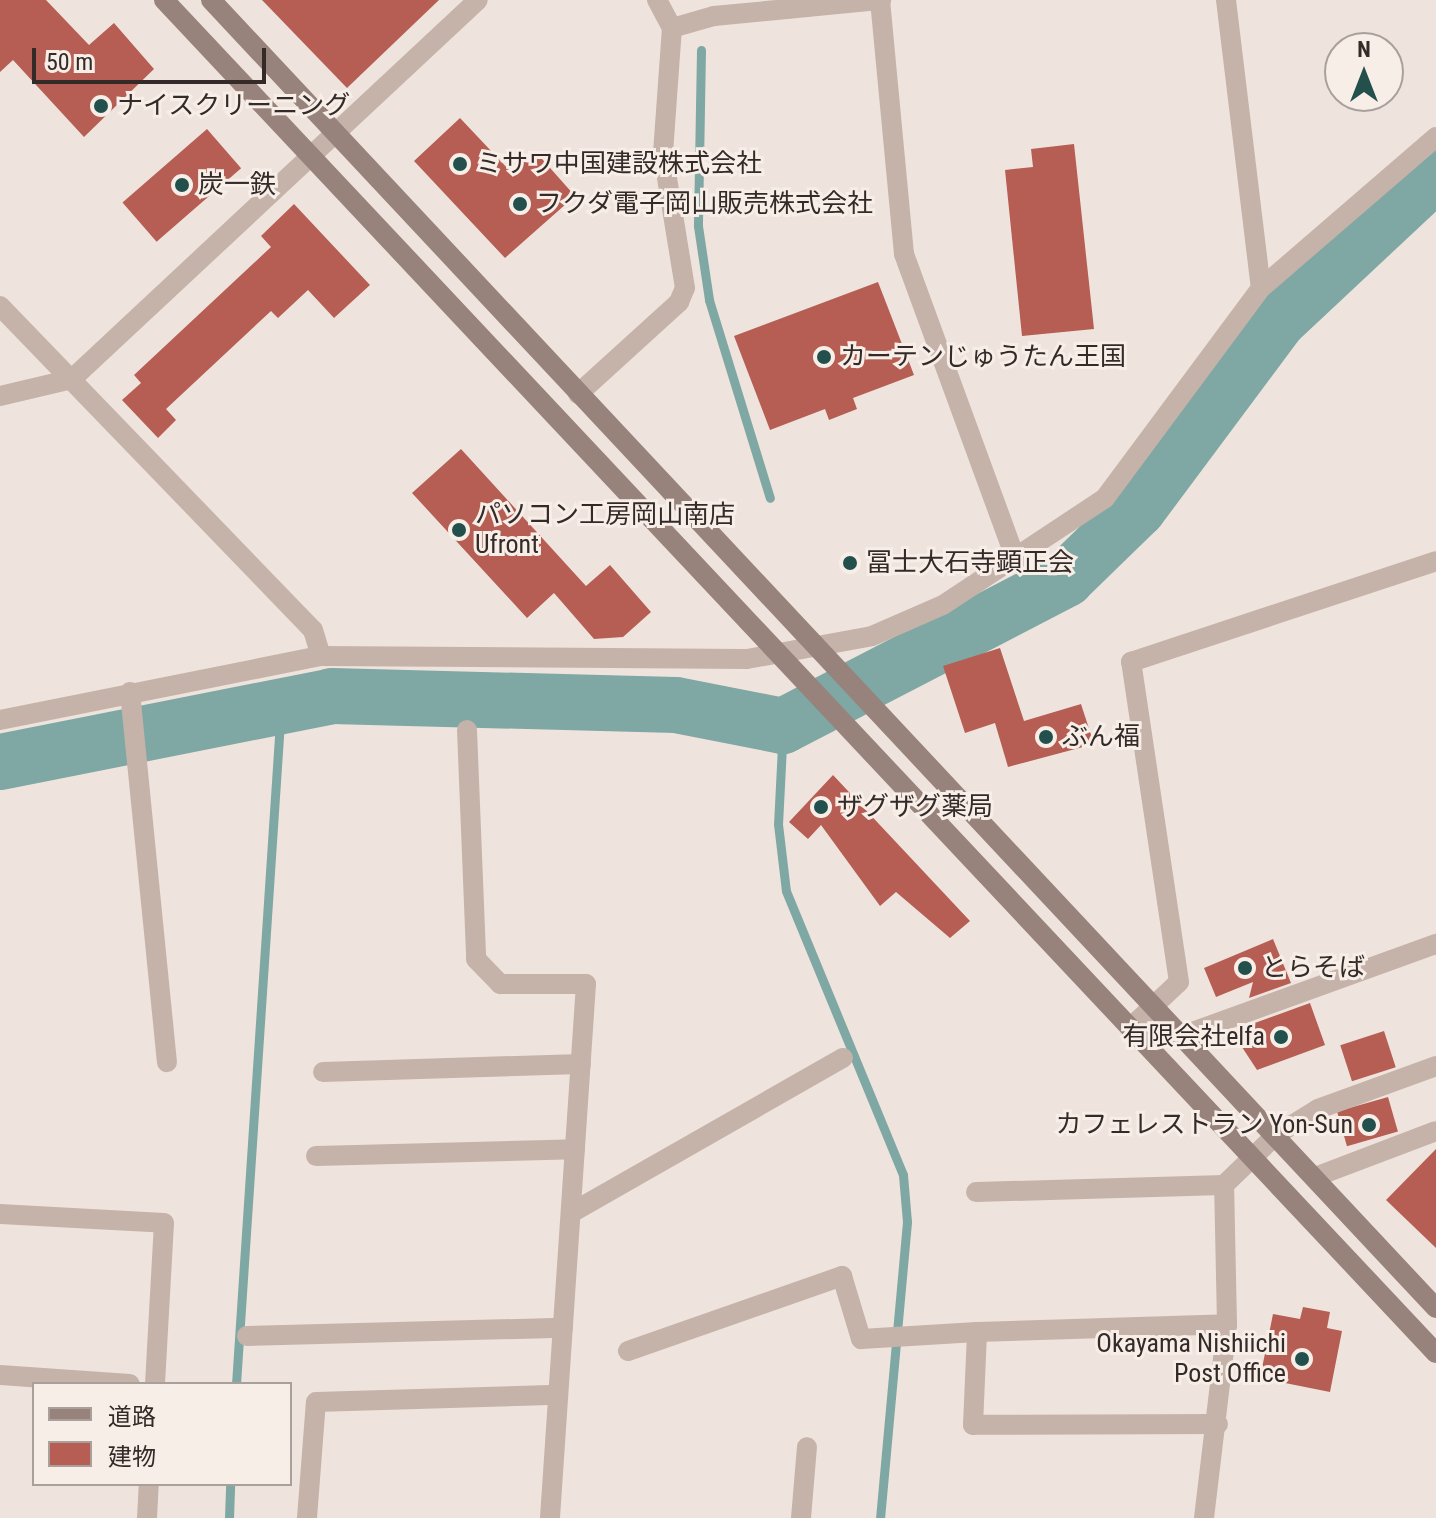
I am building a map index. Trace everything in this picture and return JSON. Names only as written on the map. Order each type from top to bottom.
[{"type":"street","points":[[164,0],[1436,1353]]},
{"type":"street","points":[[211,0],[578,394],[1156,1005],[1436,1308]]},
{"type":"street","points":[[0,396],[72,379],[478,0]]},
{"type":"street","points":[[578,394],[679,302],[685,288],[663,153],[672,28],[657,0]]},
{"type":"street","points":[[672,28],[714,8],[880,0],[904,254],[1016,560]]},
{"type":"street","points":[[1226,0],[1261,288]]},
{"type":"street","points":[[0,720],[131,701],[321,656],[777,654],[872,636],[943,605],[1016,560],[1105,498],[1261,288],[1436,137]]},
{"type":"street","points":[[0,306],[313,630],[321,656]]},
{"type":"street","points":[[1130,1028],[1179,982],[1131,662],[1436,561]]},
{"type":"street","points":[[131,701],[167,1062]]},
{"type":"street","points":[[467,730],[476,959],[500,984],[586,984],[550,1518]]},
{"type":"street","points":[[1184,1035],[1436,944]]},
{"type":"street","points":[[571,1213],[843,1058]]},
{"type":"street","points":[[323,1072],[581,1064]]},
{"type":"street","points":[[976,1192],[1224,1185],[1276,1135],[1318,1109],[1436,1066]]},
{"type":"street","points":[[1315,1177],[1436,1131]]},
{"type":"street","points":[[316,1156],[575,1149]]},
{"type":"street","points":[[1204,1518],[1218,1424],[1227,1324],[1224,1185]]},
{"type":"street","points":[[0,1214],[164,1223],[155,1382]]},
{"type":"street","points":[[628,1351],[842,1276],[861,1339],[896,1334],[1227,1324]]},
{"type":"street","points":[[247,1336],[563,1328]]},
{"type":"street","points":[[977,1332],[973,1425],[1218,1424]]},
{"type":"street","points":[[0,1375],[101,1382]]},
{"type":"street","points":[[307,1518],[316,1402],[558,1395]]},
{"type":"street","points":[[801,1518],[807,1447]]},
{"type":"street","points":[[147,1518],[149,1486]]},
{"type":"building","points":[[0,0],[46,0],[89,45],[114,23],[154,69],[84,137],[13,60],[0,72]]},
{"type":"building","points":[[262,0],[439,0],[347,88]]},
{"type":"building","points":[[460,118],[511,172],[535,151],[575,196],[505,258],[414,161]]},
{"type":"building","points":[[207,129],[241,168],[157,242],[122,202]]},
{"type":"building","points":[[1074,144],[1094,329],[1022,336],[1005,170],[1033,167],[1031,149]]},
{"type":"building","points":[[294,204],[370,285],[334,318],[308,290],[278,318],[271,311],[166,409],[176,420],[158,438],[122,400],[141,383],[134,375],[271,247],[261,236]]},
{"type":"building","points":[[878,282],[914,375],[853,398],[857,409],[829,420],[825,409],[770,430],[734,336]]},
{"type":"building","points":[[461,449],[586,586],[610,565],[651,612],[623,637],[594,639],[554,593],[527,618],[412,493]]},
{"type":"building","points":[[1000,648],[1024,721],[1081,704],[1094,744],[1008,767],[995,723],[965,733],[943,666]]},
{"type":"building","points":[[833,775],[970,921],[950,938],[896,892],[880,906],[821,825],[808,839],[789,822]]},
{"type":"building","points":[[1273,939],[1291,983],[1249,998],[1253,982],[1216,997],[1204,968]]},
{"type":"building","points":[[1310,1003],[1325,1045],[1257,1070],[1238,1041],[1241,1028]]},
{"type":"building","points":[[1384,1031],[1396,1067],[1352,1081],[1340,1045]]},
{"type":"building","points":[[1388,1097],[1398,1132],[1347,1146],[1337,1112]]},
{"type":"building","points":[[1436,1149],[1436,1248],[1386,1200]]},
{"type":"building","points":[[1303,1307],[1330,1312],[1327,1328],[1342,1331],[1330,1392],[1260,1378],[1273,1314],[1300,1319]]},
{"type":"waterway","points":[[701,50],[698,226],[709,300],[770,498]]},
{"type":"waterway","points":[[0,762],[332,696],[676,705],[783,726],[1066,579],[1138,509],[1278,321],[1436,173]]},
{"type":"waterway","points":[[236,1382],[281,706]]},
{"type":"waterway","points":[[783,726],[778,824],[786,891],[903,1175],[907,1222],[880,1518]]},
{"type":"waterway","points":[[229,1518],[230,1486]]},
{"type":"place","name":"ナイスクリーニング","points":[[101,106]]},
{"type":"place","name":"ミサワ中国建設株式会社","points":[[460,164]]},
{"type":"place","name":"炭一鉄","points":[[182,185]]},
{"type":"place","name":"フクダ電子岡山販売株式会社","points":[[520,204]]},
{"type":"place","name":"カーテンじゅうたん王国","points":[[824,357]]},
{"type":"place","name":"パソコン工房岡山南店 Ufront","points":[[459,530]]},
{"type":"place","name":"冨士大石寺顕正会","points":[[850,563]]},
{"type":"place","name":"ぶん福","points":[[1046,737]]},
{"type":"place","name":"ザグザグ薬局","points":[[821,807]]},
{"type":"place","name":"とらそば","points":[[1245,968]]},
{"type":"place","name":"有限会社elfa","points":[[1281,1037]]},
{"type":"place","name":"カフェレストラン Yon-Sun","points":[[1369,1125]]},
{"type":"place","name":"Okayama Nishiichi Post Office","points":[[1302,1359]]}]
